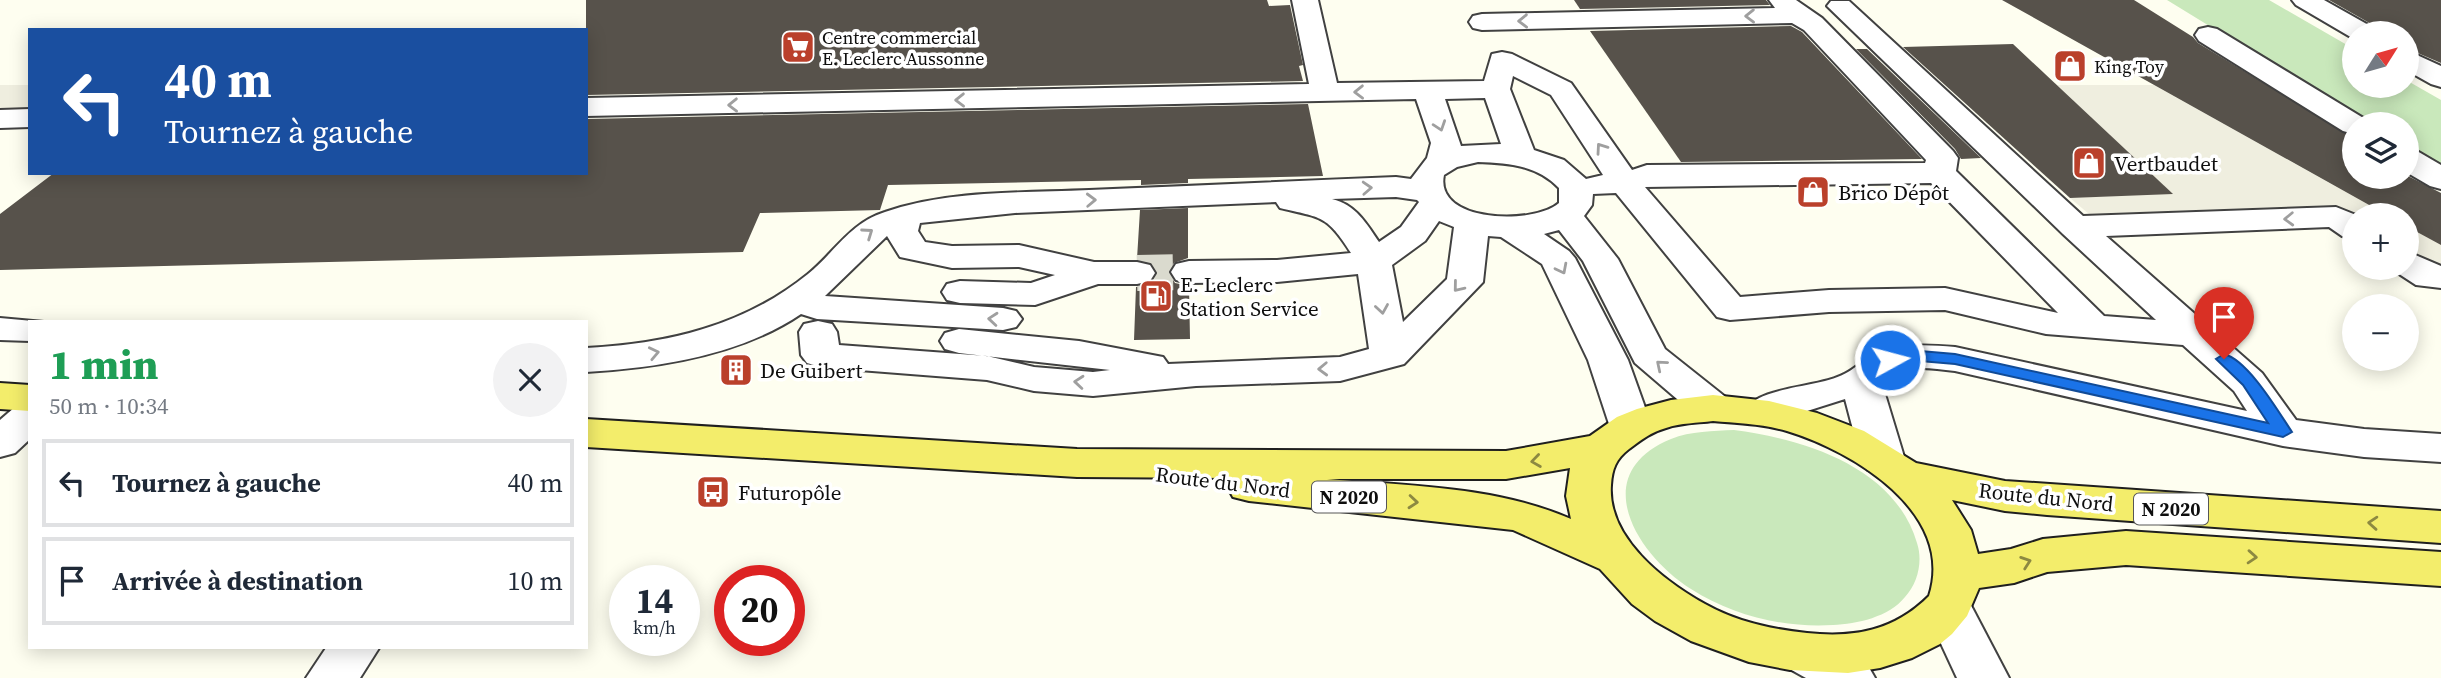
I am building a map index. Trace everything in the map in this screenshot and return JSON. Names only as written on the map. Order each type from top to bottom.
[{"type":"main road","points":[[0,396],[28,398]]},
{"type":"main road","name":"Route du Nord","points":[[588,433],[1077,463],[1506,466],[1617,437],[1668,412],[1713,408],[1763,412],[1825,430],[1893,467],[2005,496],[2441,527]]},
{"type":"main road","points":[[1617,437],[1591,471],[1587,498],[1594,527],[1612,556],[1639,584],[1673,609],[1715,630],[1760,645],[1807,654],[1854,654],[1895,645],[1927,629],[1953,590],[1953,540],[1933,506],[1893,467]]},
{"type":"main road","name":"Route du Nord","points":[[1077,463],[1294,491],[1483,509],[1522,516],[1612,556]]},
{"type":"main road","name":"N 2020","points":[[1953,590],[2043,555],[2126,548],[2441,569]]},
{"type":"street","points":[[1305,0],[1321,65],[1318,93]]},
{"type":"street","points":[[2305,0],[2342,21]]},
{"type":"street","points":[[1840,6],[2075,226],[2248,382],[2283,432]]},
{"type":"street","points":[[1521,156],[1499,75],[1476,11],[1789,8],[1812,24],[1942,158],[1940,173]]},
{"type":"street","points":[[2208,35],[2342,118]]},
{"type":"street","points":[[2419,65],[2441,78]]},
{"type":"street","points":[[588,107],[1427,91],[1499,75],[1561,89],[1625,183],[1730,309],[1829,301],[1945,299],[2046,323],[2196,334]]},
{"type":"street","points":[[1188,272],[1277,271],[1374,262],[1413,234],[1435,185],[1446,143],[1427,91]]},
{"type":"street","points":[[0,118],[28,118]]},
{"type":"street","points":[[1472,222],[1465,282],[1390,356],[1340,369],[1196,374],[1093,384],[1034,379],[987,368],[821,355],[812,312],[834,270],[861,237],[883,224],[905,217],[962,207],[1015,203],[1435,185],[1478,153],[1521,156],[1556,169],[1649,355],[1713,408]]},
{"type":"street","points":[[2419,166],[2441,179]]},
{"type":"street","points":[[1435,185],[1451,214],[1472,222],[1510,228],[1532,227],[1570,201],[1647,175],[1940,173],[2093,327]]},
{"type":"street","points":[[1234,194],[1293,201],[1330,209],[1348,221],[1374,262],[1390,356]]},
{"type":"street","points":[[905,217],[901,231],[912,250],[952,257],[1019,256],[1094,274],[1136,273]]},
{"type":"street","points":[[2075,226],[2336,218],[2342,222]]},
{"type":"street","points":[[1510,228],[1557,258],[1608,360],[1617,437]]},
{"type":"street","points":[[834,270],[850,282],[893,289],[1035,295],[1094,274]]},
{"type":"street","points":[[2419,270],[2429,277],[2441,277]]},
{"type":"street","points":[[588,360],[623,359],[684,346],[760,322],[812,312],[1196,374]]},
{"type":"street","points":[[0,329],[28,330]]},
{"type":"street","points":[[1763,412],[1798,399],[1861,382],[1880,364],[1890,360],[1920,356],[1955,359],[2283,432],[2364,443],[2441,448]]},
{"type":"street","points":[[1861,382],[1893,467]]},
{"type":"street","points":[[0,443],[28,418]]},
{"type":"street","points":[[1953,590],[1983,678]]},
{"type":"street","points":[[332,678],[353,649]]},
{"type":"street","points":[[1807,654],[1849,678]]},
{"type":"green space","points":[[2167,0],[2269,0],[2342,42],[2342,98],[2419,98],[2419,87],[2441,100],[2441,168],[2419,155],[2419,112],[2349,112]]},
{"type":"green space","points":[[1734,430],[1761,434],[1817,450],[1868,476],[1889,495],[1906,517],[1917,543],[1919,557],[1918,572],[1913,585],[1898,604],[1882,614],[1852,623],[1815,625],[1778,622],[1741,613],[1707,598],[1671,574],[1653,556],[1639,536],[1629,514],[1626,493],[1631,472],[1645,454],[1671,439],[1694,433]]},
{"type":"shaded area","points":[[0,85],[28,85],[28,114],[0,110]]},
{"type":"shaded area","points":[[2057,85],[2154,85],[2365,203],[2342,203],[2342,209],[2336,205],[2089,214],[2070,198],[2157,194],[2150,173]]},
{"type":"shaded area","points":[[2419,233],[2441,245],[2441,266],[2419,256]]},
{"type":"building","points":[[586,0],[1267,0],[1269,6],[1290,5],[1303,65],[1299,66],[1303,81],[588,95]]},
{"type":"building","points":[[1574,0],[1766,0],[1770,5],[1580,9]]},
{"type":"building","points":[[2002,0],[2134,0],[2193,37],[2198,43],[2342,131],[2342,189],[2419,189],[2419,182],[2441,193],[2441,245],[2419,233],[2419,203],[2366,203]]},
{"type":"building","points":[[2329,0],[2441,0],[2441,63],[2419,54],[2419,21],[2366,21]]},
{"type":"building","name":"Brico Dépôt","points":[[1791,26],[1802,32],[1922,159],[1681,162],[1590,31]]},
{"type":"building","points":[[2013,44],[2173,194],[2070,198],[1903,47]]},
{"type":"building","points":[[1856,49],[1867,49],[1981,158],[1961,159],[1955,149]]},
{"type":"building","points":[[1308,104],[1323,176],[1188,179],[1188,183],[1141,185],[1141,180],[888,185],[880,210],[760,213],[743,252],[0,270],[0,214],[51,175],[588,175],[588,119]]},
{"type":"building","points":[[1188,208],[1188,258],[1174,263],[1169,273],[1175,283],[1189,286],[1190,339],[1134,340],[1136,287],[1151,284],[1157,274],[1152,264],[1137,259],[1140,210]]},
{"type":"tunnel","points":[[1137,273],[1189,272]]},
{"type":"place","name":"Centre commercial E. Leclerc Aussonne","points":[[798,47]]},
{"type":"place","name":"King Toy","points":[[2070,66]]},
{"type":"place","name":"Vertbaudet","points":[[2089,163]]},
{"type":"place","name":"Brico Dépôt","points":[[1813,192]]},
{"type":"place","name":"E. Leclerc Station Service","points":[[1156,296]]},
{"type":"place","name":"De Guibert","points":[[736,370]]},
{"type":"place","name":"Futuropôle","points":[[713,492]]},
{"type":"route","points":[[1890,360],[1920,356],[1955,359],[2283,432],[2248,382],[2224,359]]}]
